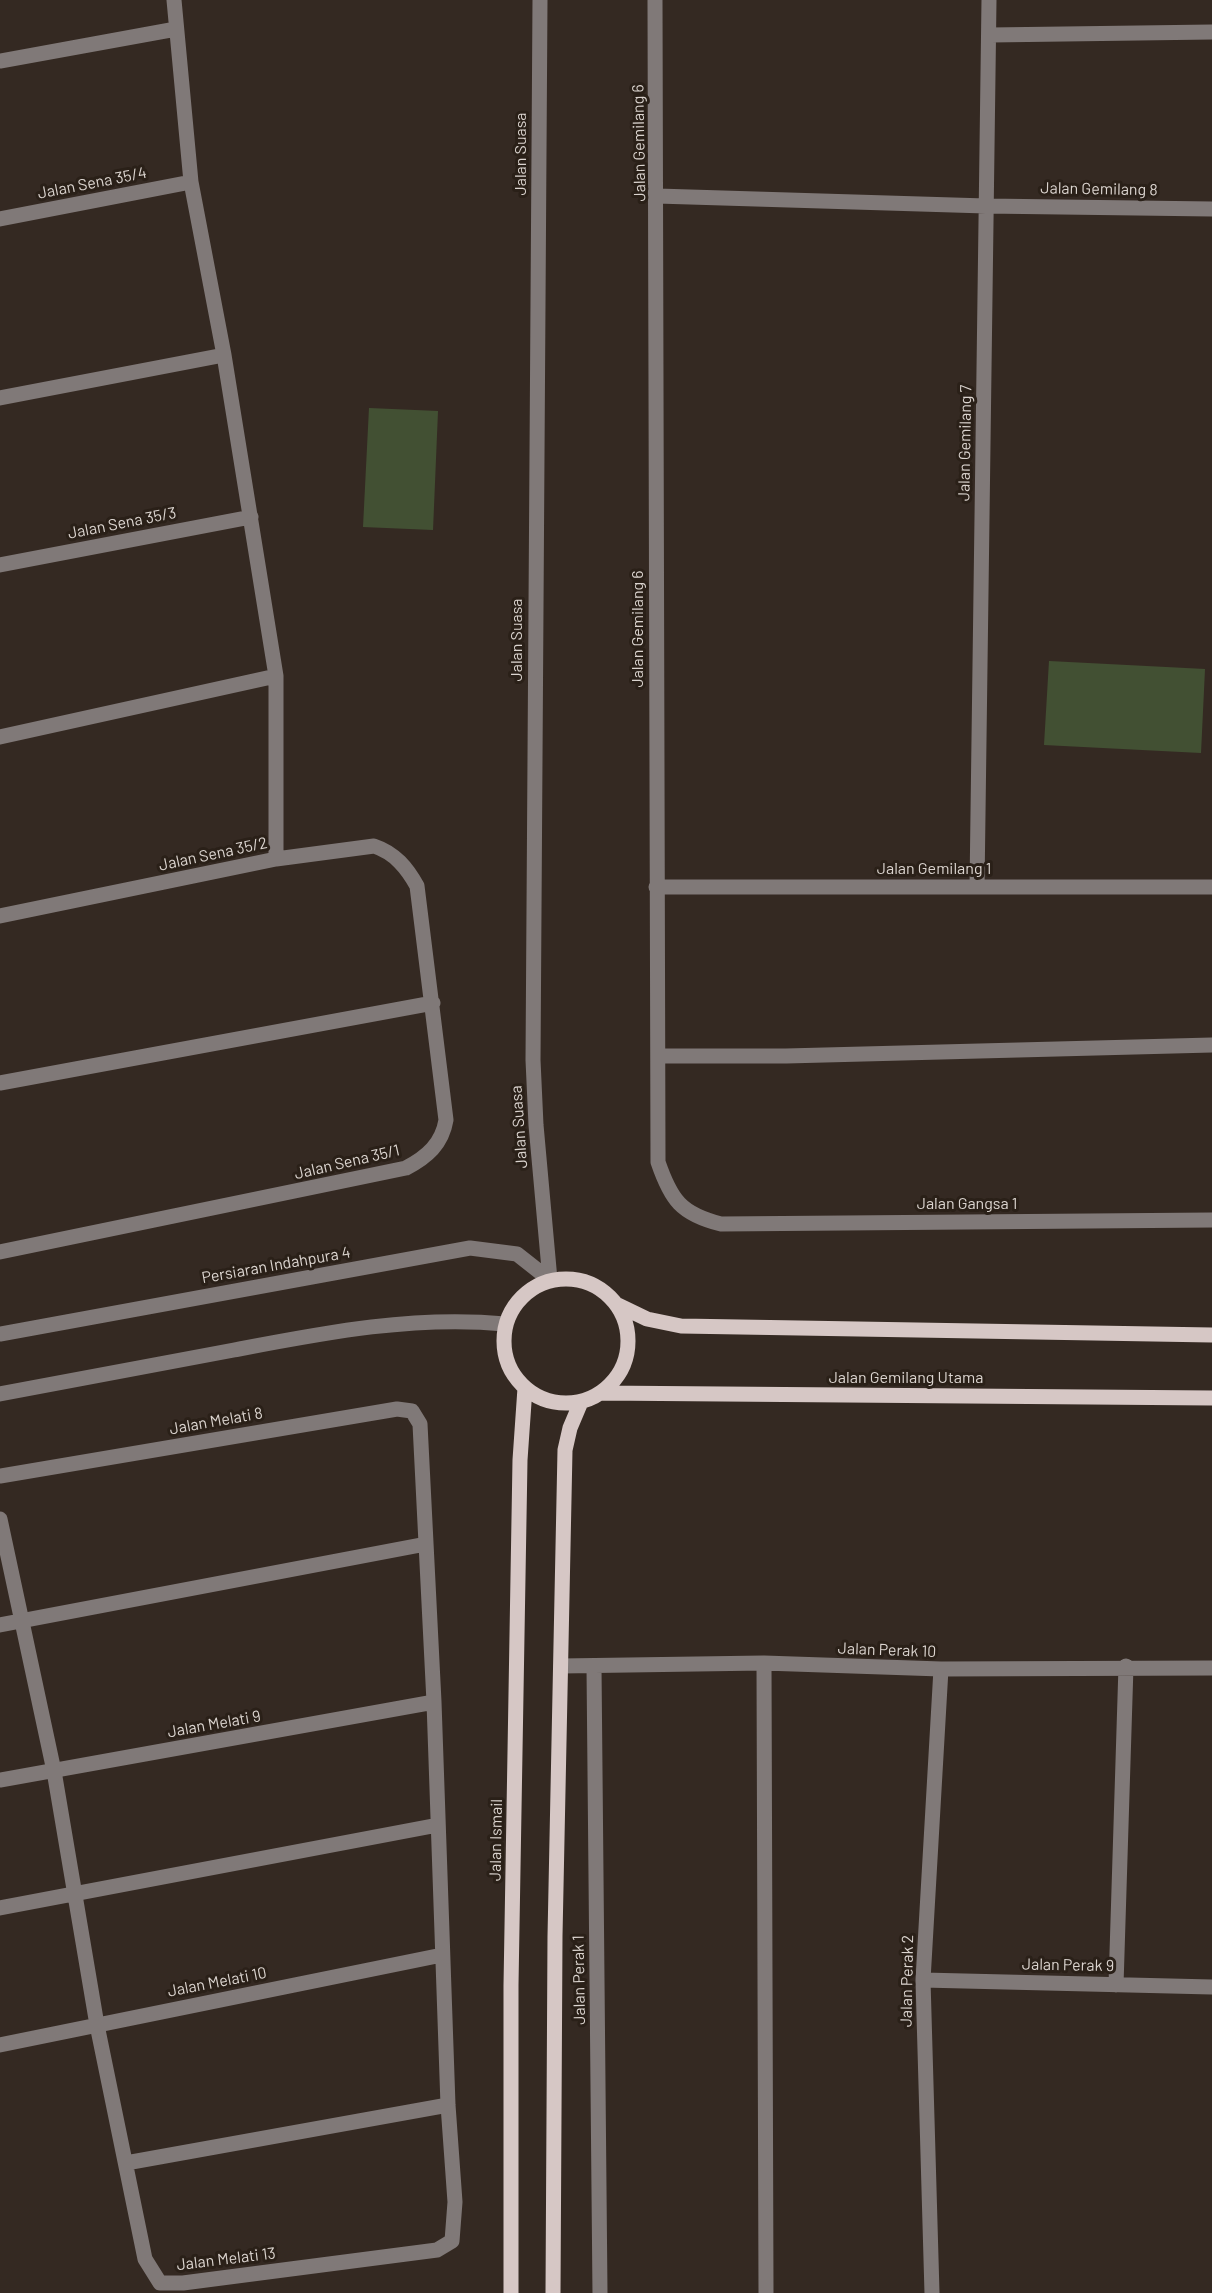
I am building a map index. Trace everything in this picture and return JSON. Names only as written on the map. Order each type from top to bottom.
[{"type":"main road","points":[[569,1278],[588,1282],[605,1291],[618,1305],[626,1322],[628,1341],[621,1371],[600,1393],[581,1401],[561,1403],[542,1399],[525,1388],[513,1375],[505,1359],[502,1341],[505,1324],[524,1294],[550,1280],[569,1278]]},
{"type":"main road","points":[[618,1305],[647,1319],[681,1326],[1212,1335]]},
{"type":"main road","name":"Jalan Ismail","points":[[511,2293],[512,1961],[520,1460],[525,1388]]},
{"type":"main road","name":"Jalan Gemilang Utama","points":[[600,1393],[1212,1398]]},
{"type":"main road","points":[[553,2293],[555,1936],[565,1450],[570,1428],[581,1401]]},
{"type":"street","points":[[174,0],[191,182],[224,355],[276,676],[276,859]]},
{"type":"street","name":"Jalan Suasa","points":[[540,0],[533,1060],[536,1125],[550,1280]]},
{"type":"street","name":"Jalan Gemilang 6","points":[[655,0],[658,1161],[666,1185],[677,1204],[700,1219],[722,1224]]},
{"type":"street","name":"Jalan Gemilang 7","points":[[977,887],[989,0]]},
{"type":"street","points":[[0,61],[176,29]]},
{"type":"street","points":[[990,35],[1212,32]]},
{"type":"street","name":"Jalan Sena 35/4","points":[[0,219],[191,182]]},
{"type":"street","name":"Jalan Gemilang 8","points":[[657,196],[986,206],[1212,209]]},
{"type":"street","points":[[0,398],[224,355]]},
{"type":"street","name":"Jalan Sena 35/3","points":[[0,565],[251,517]]},
{"type":"street","points":[[0,737],[276,676]]},
{"type":"street","name":"Jalan Sena 35/2","points":[[0,916],[276,859],[374,846],[400,861],[417,886]]},
{"type":"street","name":"Jalan Sena 35/1","points":[[0,1252],[406,1168],[423,1159],[444,1133],[446,1120],[417,886]]},
{"type":"street","name":"Jalan Gemilang 1","points":[[656,887],[1212,886]]},
{"type":"street","points":[[0,1083],[433,1003]]},
{"type":"street","points":[[659,1056],[786,1056],[1212,1045]]},
{"type":"street","name":"Jalan Gangsa 1","points":[[722,1224],[1212,1220]]},
{"type":"street","name":"Persiaran Indahpura 4","points":[[0,1334],[470,1248],[517,1254],[550,1280]]},
{"type":"street","points":[[0,1394],[346,1329],[473,1320],[505,1324]]},
{"type":"street","name":"Jalan Melati 8","points":[[0,1476],[397,1409],[412,1411],[420,1424],[426,1544]]},
{"type":"street","name":"Jalan Melati 13","points":[[0,1520],[54,1771],[97,2025],[145,2259],[160,2283],[183,2283],[437,2250],[452,2241],[454,2202],[448,2105]]},
{"type":"street","points":[[0,1625],[426,1544],[434,1702],[448,2105],[126,2163]]},
{"type":"street","points":[[764,1664],[766,2293]]},
{"type":"street","name":"Jalan Perak 10","points":[[561,1665],[764,1664],[941,1669],[1126,1666],[1212,1668]]},
{"type":"street","name":"Jalan Perak 1","points":[[594,1666],[600,2293]]},
{"type":"street","points":[[1116,1984],[1126,1666]]},
{"type":"street","name":"Jalan Perak 2","points":[[932,2293],[923,1980],[941,1669]]},
{"type":"street","name":"Jalan Melati 9","points":[[0,1780],[434,1702]]},
{"type":"street","points":[[0,1908],[438,1825]]},
{"type":"street","name":"Jalan Melati 10","points":[[0,2045],[442,1955]]},
{"type":"street","name":"Jalan Perak 9","points":[[923,1980],[1212,1987]]},
{"type":"green space","points":[[369,408],[438,411],[433,530],[363,527]]},
{"type":"green space","points":[[1049,661],[1205,669],[1201,753],[1044,745]]}]
